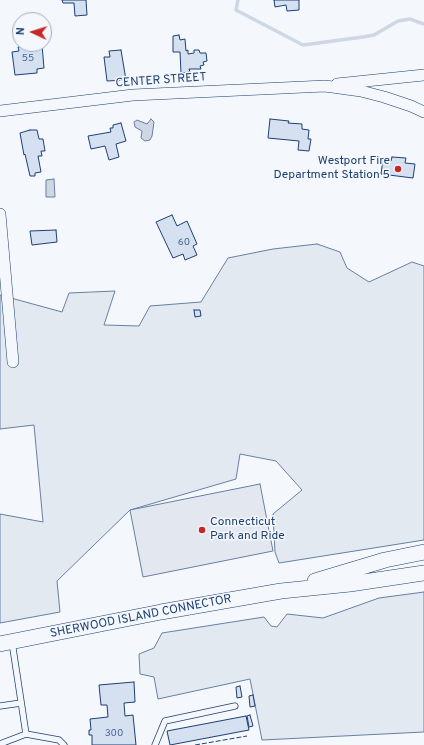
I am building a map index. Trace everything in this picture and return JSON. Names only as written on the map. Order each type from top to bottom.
[{"type":"main road","name":"SHERWOOD ISLAND CONNECTOR","points":[[281,591],[384,560],[424,552]]},
{"type":"main road","name":"SHERWOOD ISLAND CONNECTOR","points":[[6,643],[161,612],[281,591],[350,584],[424,573]]},
{"type":"street","name":"CENTER STREET","points":[[0,111],[133,95],[288,86],[325,86],[424,75]]},
{"type":"street","name":"CENTER STREET","points":[[325,86],[384,97],[424,112]]},
{"type":"street","points":[[0,214],[13,362]]},
{"type":"lane","points":[[6,643],[21,703],[26,734]]},
{"type":"lane","points":[[0,706],[21,703]]},
{"type":"lane","points":[[155,745],[165,721],[235,706]]},
{"type":"lane","points":[[0,744],[26,734],[59,740],[64,745]]},
{"type":"shaded area","points":[[151,119],[154,122],[152,136],[150,140],[145,141],[141,138],[142,131],[135,127],[134,122],[137,120],[147,124]]},
{"type":"shaded area","points":[[54,179],[55,197],[46,197],[46,180]]},
{"type":"shaded area","points":[[317,244],[340,252],[347,268],[369,282],[412,262],[424,266],[424,540],[279,563],[275,552],[273,514],[302,490],[276,461],[240,454],[236,479],[130,510],[57,581],[60,612],[0,623],[0,514],[43,522],[34,425],[0,429],[0,295],[62,312],[69,293],[115,291],[104,325],[139,326],[150,306],[201,302],[228,258],[273,249]]},
{"type":"shaded area","name":"Connecticut Park and Ride","points":[[260,484],[273,551],[143,577],[130,510]]},
{"type":"shaded area","points":[[424,592],[424,732],[262,740],[250,679],[158,699],[154,677],[140,674],[139,654],[154,648],[162,633],[264,617],[271,626],[277,627],[287,614],[323,618],[379,598]]},
{"type":"building","points":[[62,0],[86,0],[87,15],[75,16],[74,3],[63,3]]},
{"type":"building","points":[[274,0],[299,0],[299,10],[287,11],[286,5],[275,7]]},
{"type":"building","points":[[179,35],[180,40],[185,39],[186,51],[188,50],[188,54],[194,53],[194,50],[199,50],[200,53],[206,53],[207,61],[203,62],[204,65],[200,66],[201,69],[189,69],[190,72],[181,73],[180,52],[173,52],[173,36]]},
{"type":"building","points":[[121,50],[126,80],[107,81],[104,57],[110,57],[109,51]]},
{"type":"building","points":[[12,52],[43,52],[44,68],[37,69],[37,73],[15,75]]},
{"type":"building","points":[[270,119],[302,124],[302,129],[309,130],[308,139],[311,139],[309,151],[298,150],[299,141],[268,138]]},
{"type":"building","points":[[121,123],[126,141],[116,144],[119,157],[109,160],[105,146],[91,149],[88,136],[111,132],[110,128],[113,128],[113,125]]},
{"type":"building","points":[[30,130],[37,130],[39,139],[43,139],[45,151],[41,151],[42,156],[38,156],[41,172],[35,173],[35,176],[30,176],[20,133]]},
{"type":"building","name":"Westport Fire Department Station 5","points":[[392,157],[406,158],[405,163],[415,164],[413,178],[381,174],[383,160],[391,161]]},
{"type":"building","points":[[172,215],[177,226],[187,221],[197,244],[193,246],[197,255],[185,260],[183,254],[173,258],[156,222]]},
{"type":"building","points":[[56,230],[57,242],[32,245],[30,231]]},
{"type":"building","points":[[194,310],[200,310],[201,316],[195,317]]},
{"type":"building","points":[[134,682],[135,702],[124,703],[125,716],[133,715],[136,745],[92,745],[92,735],[89,735],[89,730],[91,730],[90,719],[108,717],[107,705],[101,705],[99,685]]},
{"type":"building","points":[[240,686],[242,697],[237,698],[236,687]]},
{"type":"building","points":[[253,695],[255,706],[250,707],[249,696]]},
{"type":"building","points":[[250,715],[253,726],[249,727],[247,716]]},
{"type":"building","points":[[246,716],[249,730],[170,745],[167,731]]},
{"type":"waterway","points":[[238,0],[236,10],[303,45],[374,35],[398,21],[410,19],[424,24]]},
{"type":"fence","points":[[195,745],[247,736]]},
{"type":"place","name":"Westport Fire Department Station 5","points":[[398,169]]},
{"type":"place","name":"Connecticut Park and Ride","points":[[202,530]]}]
